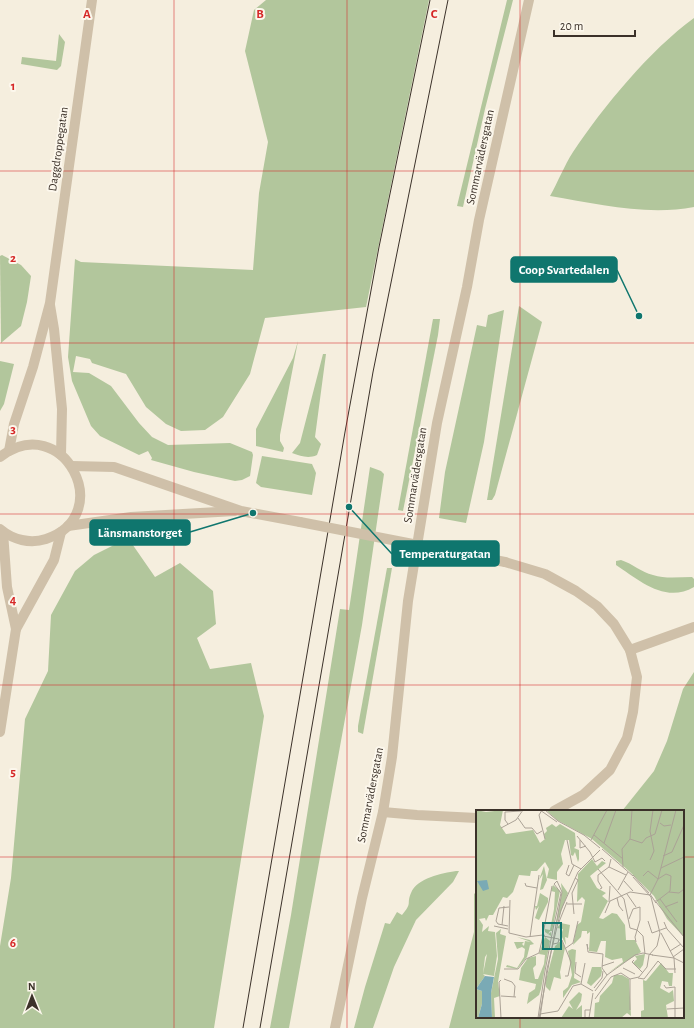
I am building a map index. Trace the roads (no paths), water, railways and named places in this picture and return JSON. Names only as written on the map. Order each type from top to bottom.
[{"type":"street","name":"Daggdroppegatan","points":[[9,451],[14,424],[33,367],[50,303],[92,0]]},
{"type":"street","name":"Sommarvädersgatan","points":[[336,1028],[362,898],[383,812],[392,757],[408,601],[437,423],[467,287],[481,212],[529,0]]},
{"type":"street","name":"Daggdroppegatan","points":[[50,303],[62,409],[61,455]]},
{"type":"street","points":[[0,457],[9,451],[26,445],[45,446],[61,455],[72,466],[79,481],[80,496],[76,512],[65,529],[54,560],[16,630],[0,732]]},
{"type":"street","points":[[72,466],[114,467],[241,511],[505,562],[545,574],[576,591],[597,606],[614,624],[630,650],[637,677],[633,712],[627,738],[610,770],[583,795],[556,810]]},
{"type":"street","points":[[2,531],[12,538],[33,542],[53,537],[65,529],[131,517],[241,511]]},
{"type":"street","points":[[2,531],[7,587],[16,630]]},
{"type":"street","points":[[630,650],[694,627]]},
{"type":"street","points":[[383,812],[417,816],[476,818]]},
{"type":"tram line","points":[[243,1028],[345,432],[379,247],[430,0]]},
{"type":"tram line","points":[[260,1028],[373,372],[448,0]]},
{"type":"place","name":"Coop Svartedalen","points":[[639,316]]},
{"type":"place","name":"Temperaturgatan","points":[[349,507]]},
{"type":"place","name":"Länsmanstorget","points":[[253,513]]}]
